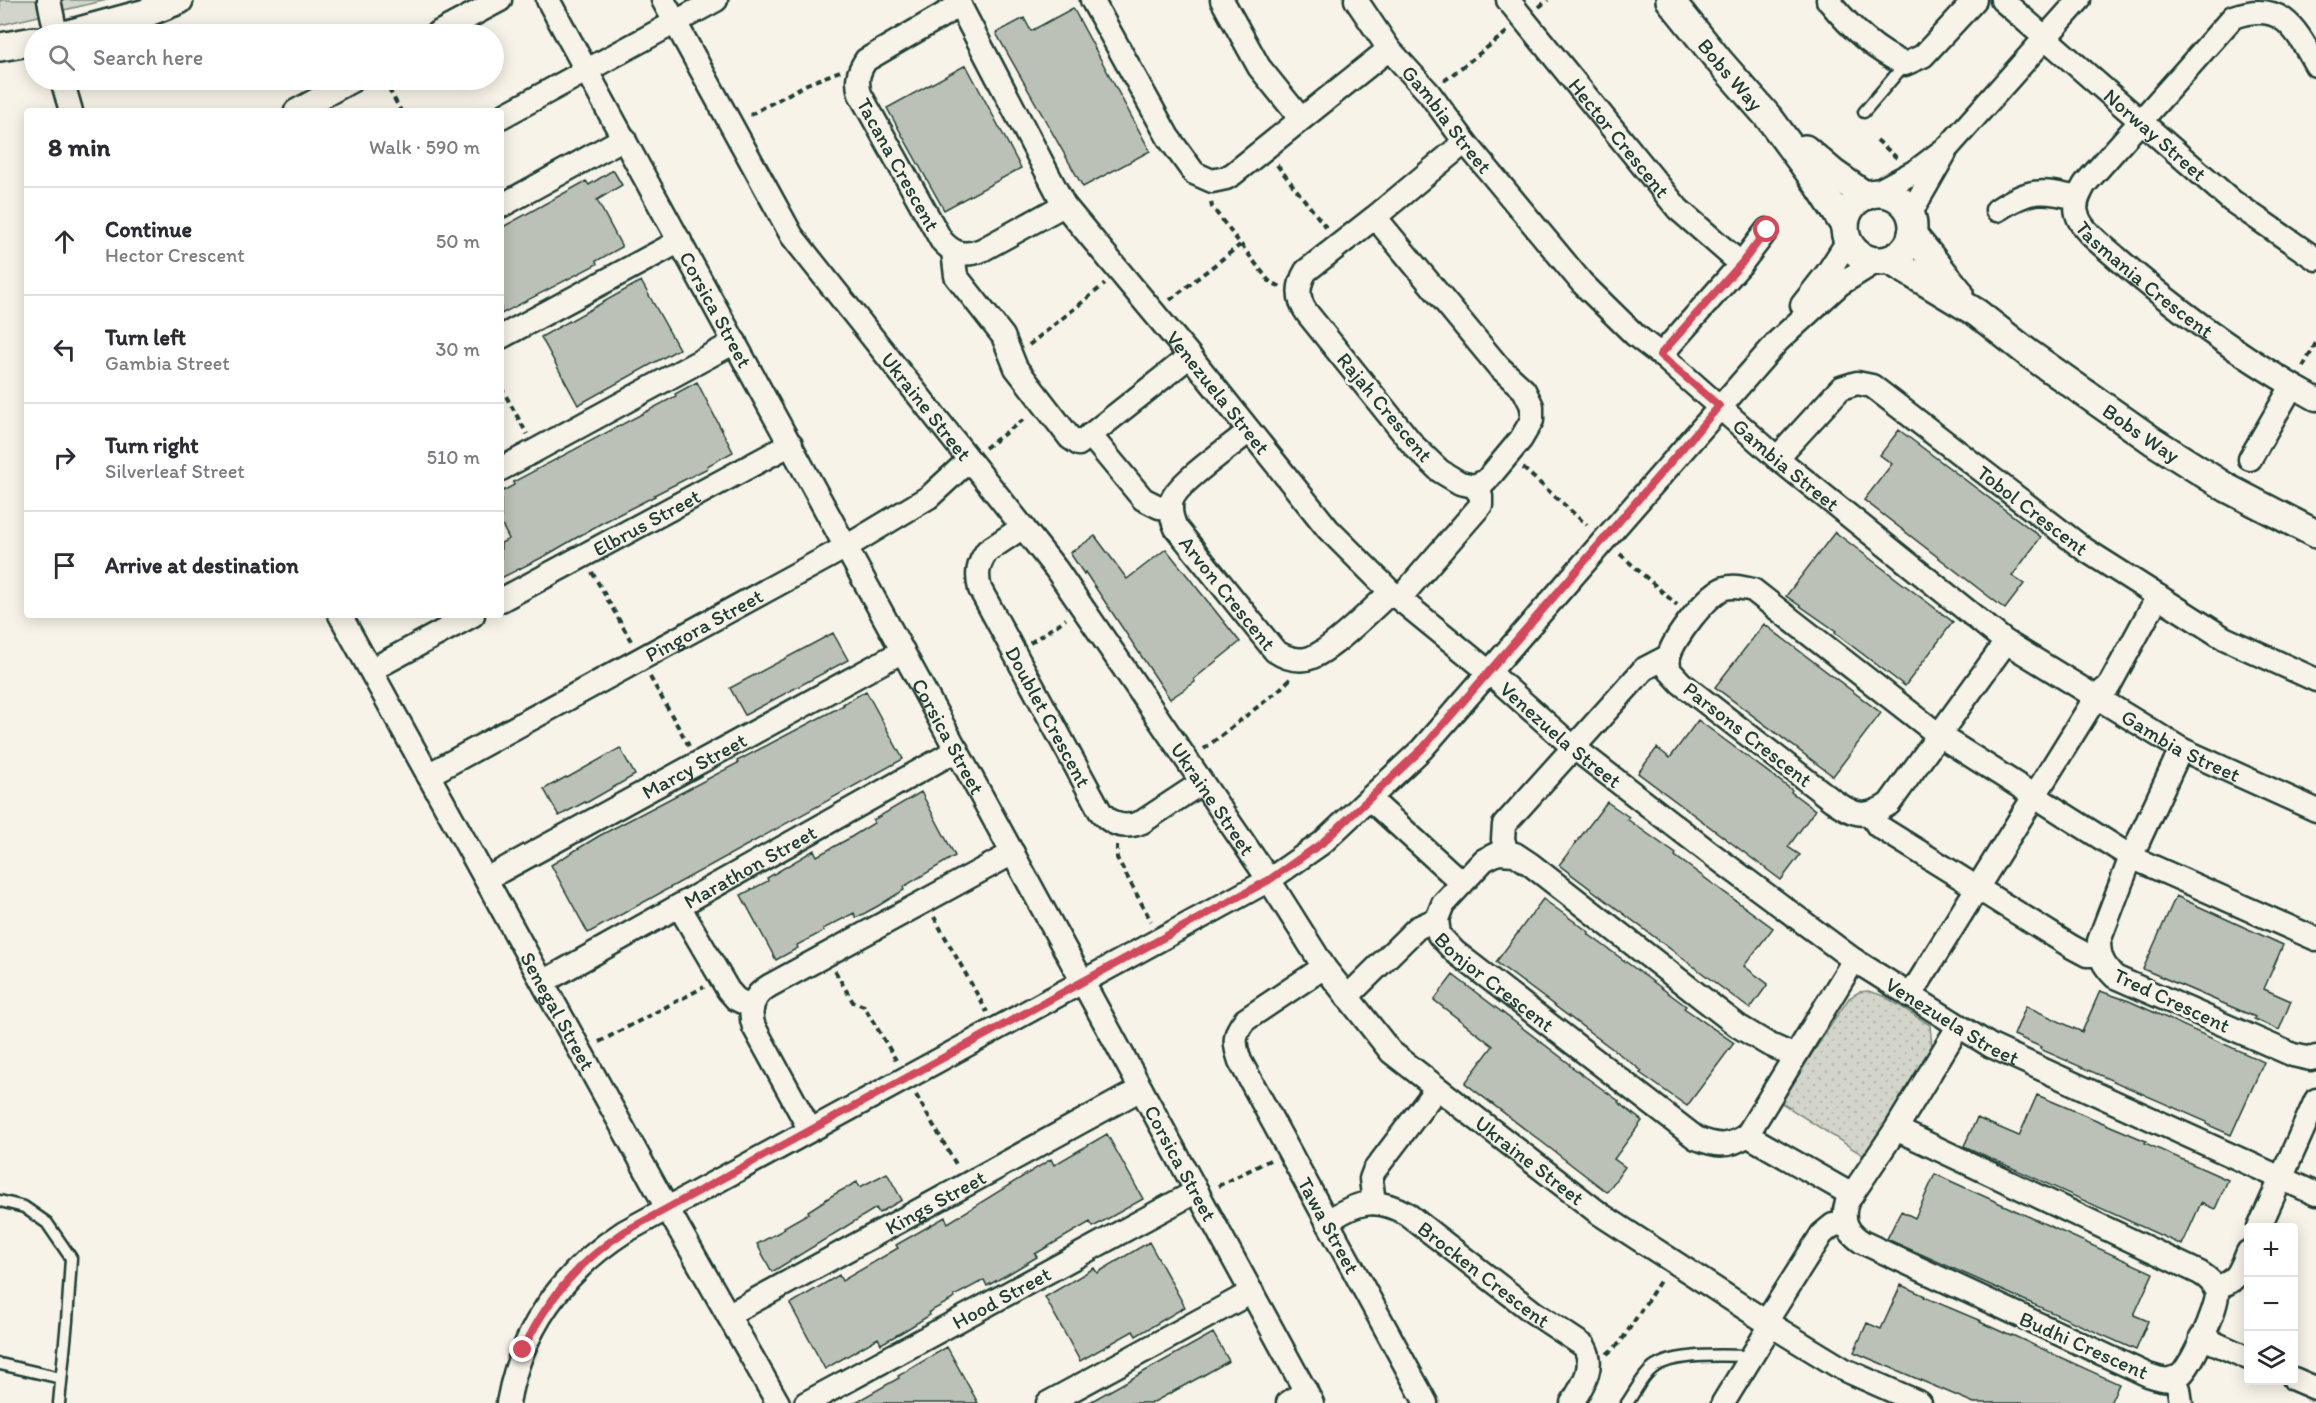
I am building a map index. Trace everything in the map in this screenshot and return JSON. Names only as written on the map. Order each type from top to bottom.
[{"type":"street","points":[[49,0],[54,24]]},
{"type":"street","points":[[105,24],[146,13],[179,0]]},
{"type":"street","points":[[455,24],[500,0]]},
{"type":"street","name":"Corsica Street","points":[[548,0],[1141,1089],[1203,1191],[1302,1399]]},
{"type":"street","name":"Ukraine Street","points":[[663,0],[792,236],[973,457],[1083,608],[1269,880],[1324,967],[1391,1052],[1600,1214],[1769,1324],[1843,1369],[1920,1403]]},
{"type":"street","points":[[504,115],[716,0]]},
{"type":"street","points":[[1092,0],[1168,136],[1194,173],[1212,181],[1226,178],[1389,49]]},
{"type":"street","points":[[1222,0],[1259,67],[1301,119]]},
{"type":"street","name":"Gambia Street","points":[[1356,0],[1389,49],[1429,93],[1465,142],[1582,283],[1635,335],[1777,458],[2006,642],[2181,749],[2316,810]]},
{"type":"street","name":"Hector Crescent","points":[[1508,0],[1678,209],[1741,264]]},
{"type":"street","name":"Bobs Way","points":[[1670,0],[1770,119],[1820,187],[1846,233]]},
{"type":"street","points":[[1828,0],[1886,56],[1905,64],[1923,56],[1975,0]]},
{"type":"street","name":"Norway Street","points":[[2002,0],[2232,201],[2316,259]]},
{"type":"street","points":[[1778,341],[1846,233],[1848,214],[1856,203],[1916,171],[1949,146],[2079,0]]},
{"type":"street","name":"Venezuela Street","points":[[958,2],[1064,205],[1190,356],[1328,529],[1395,595],[1489,672],[1573,747],[1854,960],[1991,1046],[2316,1194]]},
{"type":"street","name":"Tacana Crescent","points":[[958,2],[866,60],[859,71],[857,83],[860,94],[941,240],[953,251],[960,254],[971,254],[982,250],[1064,205]]},
{"type":"street","points":[[2273,3],[2287,14],[2316,65]]},
{"type":"street","name":"Tasmania Crescent","points":[[2273,3],[2246,8],[2233,17],[2085,184],[2078,198],[2077,214],[2086,231],[2137,275],[2220,338],[2296,378],[2316,399]]},
{"type":"street","points":[[0,47],[24,43]]},
{"type":"street","points":[[65,90],[70,108]]},
{"type":"street","points":[[302,108],[335,90]]},
{"type":"street","name":"Bobs Way","points":[[1770,119],[1833,173],[1870,195]]},
{"type":"street","points":[[504,204],[624,138]]},
{"type":"street","name":"Rajah Crescent","points":[[1465,142],[1306,271],[1301,279],[1299,292],[1300,304],[1414,446],[1440,471],[1460,483],[1474,486]]},
{"type":"street","points":[[508,1403],[523,1350],[543,1309],[582,1263],[607,1243],[667,1208],[1269,880],[1322,843],[1422,749],[1778,341],[1840,284],[1883,261],[1900,255],[1908,246],[1911,224],[1949,146]]},
{"type":"street","points":[[1997,210],[2018,196],[2037,192],[2078,198]]},
{"type":"street","points":[[1870,195],[1891,196],[1899,200],[1911,224]]},
{"type":"street","points":[[1375,217],[1498,366],[1524,390],[1532,406],[1532,420],[1521,440],[1486,482],[1474,486]]},
{"type":"street","name":"Bobs Way","points":[[1911,224],[1935,264],[1977,313]]},
{"type":"street","points":[[1660,355],[1741,264],[1767,230]]},
{"type":"street","points":[[1846,233],[1859,255],[1883,261]]},
{"type":"street","points":[[504,336],[680,241]]},
{"type":"street","points":[[953,251],[956,276],[1003,336],[1016,368],[1070,438],[1079,444],[1180,364]]},
{"type":"street","name":"Bobs Way","points":[[1883,261],[1977,313],[2028,353],[2153,441],[2227,488],[2316,534]]},
{"type":"street","points":[[504,467],[735,342]]},
{"type":"street","points":[[2250,459],[2296,378]]},
{"type":"street","name":"Tobol Crescent","points":[[1777,458],[1841,388],[1857,382],[1872,386],[2077,544],[2236,645],[2316,680]]},
{"type":"street","points":[[1090,435],[1143,499],[1159,507],[1171,508],[1172,501],[1182,486],[1249,431]]},
{"type":"street","name":"Elbrus Street","points":[[504,598],[791,444]]},
{"type":"street","name":"Pingora Street","points":[[428,775],[846,547],[929,497],[973,457]]},
{"type":"street","name":"Arvon Crescent","points":[[1171,508],[1176,528],[1275,651],[1295,660],[1308,659],[1324,651],[1395,595],[1481,505],[1481,496],[1474,486]]},
{"type":"street","name":"Doublet Crescent","points":[[1023,527],[983,557],[978,571],[980,589],[1100,811],[1111,822],[1118,825],[1134,825],[1201,783]]},
{"type":"street","name":"Parsons Crescent","points":[[1870,814],[1847,811],[1681,683],[1669,670],[1669,656],[1676,640],[1708,599],[1723,588],[1739,586],[1753,590],[1940,736],[2131,857]]},
{"type":"street","points":[[1910,996],[2096,697],[2109,686],[2158,596]]},
{"type":"street","name":"Senegal Street","points":[[342,618],[667,1208],[778,1403]]},
{"type":"street","points":[[371,670],[467,618]]},
{"type":"street","points":[[2006,642],[1889,804],[1870,814],[1878,826],[2072,947],[2087,955],[2099,955]]},
{"type":"street","name":"Marcy Street","points":[[486,879],[903,651]]},
{"type":"street","points":[[1669,656],[1644,669],[1504,825],[1503,839],[1507,853],[1515,854],[1530,864],[1738,1026],[1768,1044],[1795,1056]]},
{"type":"street","name":"Tred Crescent","points":[[2181,749],[2131,857],[2098,941],[2099,955],[2105,967],[2115,976],[2293,1055],[2311,1059],[2316,1057]]},
{"type":"street","name":"Marathon Street","points":[[543,982],[957,750]]},
{"type":"street","points":[[1370,799],[1462,883]]},
{"type":"street","points":[[810,1130],[754,1027],[751,1014],[758,994],[1013,853]]},
{"type":"street","name":"Bonjor Crescent","points":[[1507,853],[1498,853],[1484,860],[1443,904],[1437,919],[1439,935],[1455,952],[1696,1138],[1722,1146],[1736,1143],[1747,1135]]},
{"type":"street","points":[[2131,857],[2316,939]]},
{"type":"street","points":[[679,906],[720,978],[736,999],[752,1007]]},
{"type":"street","points":[[1347,997],[1417,928],[1437,919]]},
{"type":"street","points":[[1852,1195],[1747,1135],[1854,960]]},
{"type":"street","name":"Tawa Street","points":[[1324,967],[1245,1020],[1239,1028],[1234,1044],[1240,1061],[1426,1403]]},
{"type":"street","points":[[1723,1403],[1822,1234],[1833,1225],[1845,1224],[1844,1211],[1852,1195],[1896,1129],[1958,1027]]},
{"type":"street","points":[[1374,1203],[1371,1179],[1374,1171],[1437,1088]]},
{"type":"street","name":"Kings Street","points":[[728,1315],[1141,1089]]},
{"type":"street","points":[[2261,1223],[2316,1100]]},
{"type":"street","points":[[1896,1129],[2200,1273],[2212,1282],[2214,1287],[2225,1286],[2232,1281],[2244,1259]]},
{"type":"street","name":"Hood Street","points":[[806,1403],[1203,1191]]},
{"type":"street","name":"Brocken Crescent","points":[[1327,1222],[1343,1211],[1358,1205],[1374,1203],[1392,1205],[1407,1214],[1533,1312],[1584,1346],[1589,1354],[1590,1363]]},
{"type":"street","name":"Budhi Crescent","points":[[1845,1224],[1851,1235],[1862,1242],[2148,1375],[2167,1381],[2181,1375],[2191,1362],[2214,1306],[2217,1293],[2214,1287]]},
{"type":"street","points":[[1048,1403],[1252,1292]]},
{"type":"street","points":[[2201,1337],[2244,1356]]},
{"type":"street","points":[[1572,1403],[1587,1376],[1590,1363]]},
{"type":"street","points":[[2173,1378],[2179,1389],[2181,1403]]},
{"type":"street","points":[[2298,1382],[2313,1393]]},
{"type":"lane","points":[[1864,112],[1905,64]]},
{"type":"lane","points":[[0,1201],[24,1207],[47,1223],[71,1258],[59,1403]]},
{"type":"lane","points":[[1627,1403],[1650,1370],[1662,1362],[1686,1358],[1752,1356]]},
{"type":"lane","points":[[0,1364],[61,1378]]},
{"type":"path","points":[[1437,87],[1513,27]]},
{"type":"path","points":[[749,116],[807,84],[836,72],[850,70]]},
{"type":"path","points":[[389,90],[399,108]]},
{"type":"path","points":[[1877,140],[1901,161]]},
{"type":"path","points":[[1276,165],[1334,237]]},
{"type":"path","points":[[1209,195],[1212,207],[1269,281],[1287,290]]},
{"type":"path","points":[[1162,306],[1240,245]]},
{"type":"path","points":[[1012,359],[1112,278]]},
{"type":"path","points":[[2296,378],[2316,343]]},
{"type":"path","points":[[504,392],[531,442]]},
{"type":"path","points":[[973,457],[1043,404]]},
{"type":"path","points":[[1518,463],[1587,525]]},
{"type":"path","points":[[1617,552],[1692,619]]},
{"type":"path","points":[[588,564],[635,649]]},
{"type":"path","points":[[1022,648],[1073,614]]},
{"type":"path","points":[[645,668],[693,756]]},
{"type":"path","points":[[1196,755],[1279,690],[1290,679],[1293,671]]},
{"type":"path","points":[[1119,835],[1117,858],[1156,929]]},
{"type":"path","points":[[930,909],[987,1011]]},
{"type":"path","points":[[830,962],[854,1002],[864,1006],[896,1061]]},
{"type":"path","points":[[593,1045],[720,978]]},
{"type":"path","points":[[916,1094],[963,1176]]},
{"type":"path","points":[[1203,1191],[1278,1156]]},
{"type":"path","points":[[1590,1363],[1608,1354],[1620,1343],[1674,1261]]},
{"type":"shaded area","points":[[0,0],[107,0],[0,25]]},
{"type":"shaded area","points":[[1868,991],[1884,996],[1930,1025],[1932,1048],[1926,1061],[1864,1156],[1780,1102],[1849,998],[1859,992]]},
{"type":"building","points":[[1073,8],[1150,151],[1083,187],[996,33],[1024,18],[1031,31]]},
{"type":"building","points":[[966,65],[1021,168],[944,210],[887,108]]},
{"type":"building","points":[[613,170],[622,185],[597,200],[622,247],[596,261],[597,264],[504,312],[504,226],[586,181],[589,185]]},
{"type":"building","points":[[641,281],[679,349],[578,405],[541,337]]},
{"type":"building","points":[[697,382],[733,452],[707,466],[708,468],[504,576],[504,542],[509,539],[504,529],[504,490],[514,485],[513,482],[676,396],[675,394]]},
{"type":"building","points":[[1899,430],[2041,537],[2012,576],[2024,584],[2005,609],[1864,500],[1892,464],[1880,455]]},
{"type":"building","points":[[1835,532],[1953,622],[1905,686],[1835,633],[1836,631],[1786,596]]},
{"type":"building","points":[[1095,536],[1127,579],[1166,549],[1240,642],[1194,679],[1195,682],[1170,699],[1070,553]]},
{"type":"building","points":[[1764,624],[1881,713],[1833,776],[1715,687]]},
{"type":"building","points":[[833,633],[848,660],[745,715],[730,688]]},
{"type":"building","points":[[866,691],[903,759],[588,933],[551,865],[599,836],[738,763],[737,761],[844,705]]},
{"type":"building","points":[[1698,720],[1792,790],[1791,792],[1815,810],[1788,847],[1800,855],[1781,880],[1638,773],[1657,748],[1670,758]]},
{"type":"building","points":[[620,748],[635,775],[559,816],[544,789]]},
{"type":"building","points":[[921,792],[955,856],[903,887],[904,890],[878,906],[856,918],[854,913],[823,929],[824,931],[797,945],[798,948],[776,960],[741,895],[768,881],[767,878],[814,850],[817,856],[848,839],[874,823],[873,820]]},
{"type":"building","points":[[1607,802],[1676,854],[1675,856],[1773,928],[1744,966],[1768,984],[1750,1009],[1559,865]]},
{"type":"building","points":[[2176,896],[2283,945],[2264,989],[2291,1001],[2279,1030],[2254,1019],[2255,1017],[2143,969]]},
{"type":"building","points":[[1543,899],[1686,1006],[1684,1008],[1734,1043],[1687,1106],[1640,1073],[1642,1071],[1496,962]]},
{"type":"building","points":[[1453,975],[1642,1121],[1614,1159],[1625,1167],[1607,1192],[1465,1083],[1493,1046],[1434,1000]]},
{"type":"building","points":[[2100,991],[2129,1001],[2264,1062],[2231,1135],[2206,1124],[2207,1122],[2040,1049],[2041,1047],[2014,1035],[2026,1006],[2082,1032]]},
{"type":"building","points":[[2037,1095],[2146,1141],[2145,1143],[2228,1180],[2215,1209],[2201,1203],[2182,1245],[1964,1146],[1977,1118],[2019,1136]]},
{"type":"building","points":[[1107,1134],[1143,1199],[1093,1227],[1090,1222],[1035,1254],[1037,1257],[987,1286],[984,1280],[954,1296],[955,1298],[929,1312],[930,1315],[881,1344],[878,1338],[825,1369],[790,1304],[839,1275],[842,1281],[898,1248],[896,1245],[945,1217],[948,1223],[1051,1159],[1054,1165]]},
{"type":"building","points":[[887,1173],[902,1200],[879,1213],[876,1208],[772,1272],[757,1244],[785,1229],[784,1227],[809,1213],[808,1211],[833,1195],[857,1182],[860,1187]]},
{"type":"building","points":[[1935,1174],[2153,1273],[2134,1315],[2148,1321],[2136,1350],[1887,1239],[1901,1211],[1915,1218]]},
{"type":"building","points":[[1149,1242],[1185,1307],[1136,1336],[1133,1331],[1080,1361],[1045,1297],[1094,1268],[1097,1273]]},
{"type":"building","points":[[1901,1285],[2119,1384],[2110,1403],[1974,1403],[1854,1352],[1867,1323],[1881,1329]]},
{"type":"building","points":[[1213,1333],[1229,1361],[1152,1403],[1088,1403]]},
{"type":"building","points":[[947,1347],[978,1403],[854,1403],[899,1378],[898,1376]]},
{"type":"route","points":[[523,1350],[543,1309],[558,1289],[590,1256],[624,1232],[1269,880],[1322,843],[1422,749],[1719,406],[1660,355],[1741,264],[1767,230]]}]
